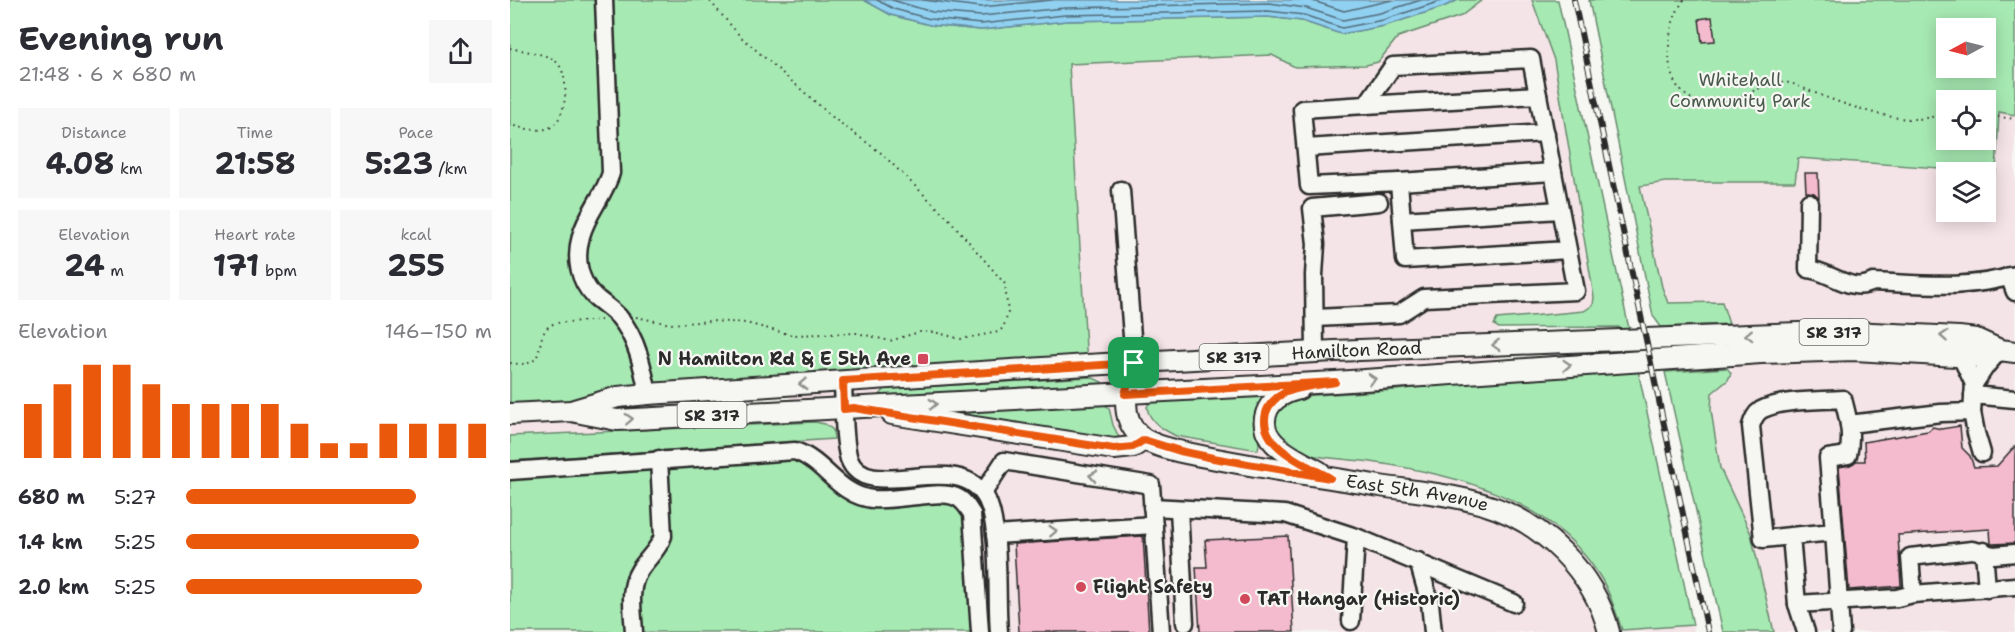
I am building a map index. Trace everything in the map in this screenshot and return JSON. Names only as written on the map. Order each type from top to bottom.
[{"type":"main road","name":"Hamilton Road","points":[[571,411],[618,396],[1315,352],[1851,332],[1976,339],[2007,351]]},
{"type":"main road","name":"Hamilton Road","points":[[510,414],[571,411],[617,420],[1335,382],[1761,353],[1854,350],[1973,357],[2007,351]]},
{"type":"main road","points":[[849,409],[1114,449],[1133,447],[1144,440],[1130,422],[1125,394],[1134,363]]},
{"type":"main road","points":[[1330,478],[1277,446],[1268,436],[1265,420],[1266,411],[1271,404],[1285,393],[1335,382]]},
{"type":"main road","name":"East 5th Avenue","points":[[1144,440],[1213,458],[1440,495],[1483,504],[1504,512],[1523,522],[1555,545],[1581,574],[1600,609],[1609,632]]},
{"type":"lane","points":[[604,0],[611,173],[607,186],[581,235],[579,271],[594,296],[619,317],[636,346],[648,394]]},
{"type":"lane","points":[[1315,318],[1399,314],[1424,298],[1576,291],[1531,59],[1394,66],[1366,105]]},
{"type":"lane","points":[[1538,95],[1302,109],[1309,186],[1553,172]]},
{"type":"lane","points":[[1306,148],[1546,133]]},
{"type":"lane","points":[[1399,182],[1405,260],[1568,250]]},
{"type":"lane","points":[[1121,190],[1134,363]]},
{"type":"lane","points":[[1315,352],[1316,244],[1312,208],[1379,202]]},
{"type":"lane","points":[[1809,202],[1808,268],[1820,270],[1838,279],[1845,275],[1867,277],[1873,282],[1958,286],[2013,281]]},
{"type":"lane","points":[[1402,220],[1560,210]]},
{"type":"lane","points":[[1973,397],[1986,366],[2007,351]]},
{"type":"lane","points":[[1960,355],[1973,397],[1976,433],[1982,453]]},
{"type":"lane","points":[[843,381],[849,409],[849,458],[859,474],[877,478],[958,477],[979,487],[983,493],[992,510],[995,535],[999,632]]},
{"type":"lane","points":[[1850,424],[1941,412],[1973,397],[2015,399]]},
{"type":"lane","points":[[1834,532],[1763,539],[1751,426],[1754,417],[1760,411],[1774,405],[1843,399],[1850,424],[1851,444],[1848,455],[1828,458],[1834,532],[1841,632]]},
{"type":"lane","points":[[510,471],[795,451],[817,462],[832,478],[857,496],[874,500],[939,495],[957,497],[972,514],[980,632]]},
{"type":"lane","points":[[634,632],[635,578],[660,545],[663,536],[659,459]]},
{"type":"lane","points":[[983,493],[1004,462],[1151,485],[1161,632]]},
{"type":"lane","points":[[1152,507],[1285,514],[1356,537],[1418,561],[1514,603]]},
{"type":"lane","points":[[1179,508],[1185,623]]},
{"type":"lane","points":[[995,535],[1154,525]]},
{"type":"lane","points":[[1791,536],[1797,604],[1806,632]]},
{"type":"lane","points":[[1351,621],[1356,537]]},
{"type":"lane","points":[[1913,594],[1910,556],[1972,550],[1994,555],[2015,552]]},
{"type":"lane","points":[[1984,551],[1987,589]]},
{"type":"lane","points":[[1418,561],[1430,603],[1433,632]]},
{"type":"lane","points":[[1797,604],[1897,598],[1913,594],[2015,586]]},
{"type":"path","points":[[510,363],[533,362],[537,358],[545,332],[552,325],[630,316],[670,324],[712,321],[746,323],[802,336],[857,333],[890,341],[926,331],[966,338],[998,332],[1003,328],[1008,304],[1005,284],[963,235],[881,153],[818,105],[740,36],[709,0]]},
{"type":"path","points":[[1684,0],[1677,9],[1672,24],[1669,60],[1672,77],[1683,95],[1700,102],[1720,103],[1780,82],[1791,83],[1873,112],[1894,117],[1914,119],[1936,116]]},
{"type":"path","points":[[510,48],[554,60],[562,70],[565,92],[561,116],[554,125],[535,129],[510,125]]},
{"type":"path","points":[[1996,116],[2015,119]]},
{"type":"shaded area","points":[[1482,0],[1532,0],[1554,60],[1594,297],[1593,306],[1584,311],[1497,319],[1494,325],[1499,328],[1501,377],[1396,390],[1301,396],[1315,455],[1375,463],[1441,476],[1495,492],[1525,506],[1550,521],[1575,544],[1598,572],[1622,630],[1693,625],[1694,632],[510,632],[510,414],[791,411],[788,385],[1087,365],[1068,64],[1273,55],[1295,67],[1378,62],[1398,37],[1461,16]]},
{"type":"shaded area","points":[[1999,112],[2015,115],[2015,632],[1774,632],[1751,534],[1720,468],[1717,453],[1711,410],[1712,393],[1728,380],[1731,372],[1729,324],[1723,303],[1668,304],[1662,287],[1640,186],[1666,182],[1795,182],[1798,158],[1936,168],[1936,222],[1996,222],[1996,162]]},
{"type":"green space","points":[[510,0],[864,0],[891,15],[930,25],[981,30],[1066,21],[1268,17],[1302,21],[1341,34],[1384,26],[1458,0],[1482,0],[1461,16],[1398,37],[1378,62],[1366,65],[1295,67],[1272,55],[1069,64],[1087,365],[510,414]]},
{"type":"green space","points":[[1532,0],[1558,0],[1693,625],[1622,630],[1605,585],[1577,546],[1553,525],[1526,507],[1497,493],[1466,482],[1403,467],[1303,453],[1290,446],[1276,430],[1276,413],[1287,402],[1301,396],[1396,390],[1501,377],[1629,372],[1619,327],[1499,328],[1494,325],[1497,319],[1584,311],[1593,305],[1594,297],[1554,60]]},
{"type":"green space","name":"Whitehall Community Park","points":[[1589,0],[2015,0],[2015,115],[1999,112],[1996,172],[1996,162],[1936,162],[1936,168],[1798,158],[1795,182],[1666,182],[1640,186],[1662,287],[1668,303],[1722,302],[1729,324],[1661,327],[1653,316]]},
{"type":"green space","points":[[1727,368],[1731,373],[1728,380],[1712,393],[1711,410],[1720,468],[1751,534],[1774,632],[1723,632],[1665,372]]},
{"type":"green space","points":[[1091,377],[1102,382],[1100,386],[879,400],[879,396],[885,389]]},
{"type":"green space","points":[[1269,391],[1256,431],[1258,450],[1176,436],[1154,421],[1147,407],[1152,398]]},
{"type":"green space","points":[[1101,402],[1109,408],[1113,425],[1121,441],[953,414],[953,411]]},
{"type":"green space","points":[[815,422],[825,424],[833,430],[834,439],[510,461],[510,436]]},
{"type":"green space","points":[[795,451],[846,490],[965,504],[980,632],[510,632],[510,471]]},
{"type":"water","points":[[864,0],[1458,0],[1384,26],[1341,34],[1302,21],[1268,17],[1066,21],[981,30],[930,25],[891,15]]},
{"type":"building","points":[[1712,17],[1715,41],[1702,42],[1699,19]]},
{"type":"building","points":[[1805,173],[1818,173],[1819,198],[1814,193],[1806,192]]},
{"type":"building","points":[[1960,426],[1962,448],[1970,456],[1974,467],[1997,466],[2015,446],[2015,543],[1991,544],[1990,529],[1898,535],[1901,586],[1849,590],[1839,467],[1856,461],[1865,461],[1864,442],[1928,431],[1933,427],[1941,429]]},
{"type":"building","name":"Flight Safety","points":[[1143,536],[1149,632],[1019,632],[1014,544]]},
{"type":"building","name":"TAT Hangar (Historic)","points":[[1288,536],[1294,632],[1200,632],[1196,567],[1207,567],[1205,540]]},
{"type":"railway","points":[[1574,0],[1708,632]]},
{"type":"place","name":"N Hamilton Rd & E 5th Ave","points":[[923,359]]},
{"type":"place","name":"Flight Safety","points":[[1081,587]]},
{"type":"place","name":"TAT Hangar (Historic)","points":[[1245,599]]},
{"type":"route","points":[[1134,363],[1125,394],[1335,382],[1285,393],[1271,404],[1266,411],[1265,420],[1268,436],[1277,446],[1330,478],[1213,458],[1144,440],[1125,450],[1114,449],[854,408],[844,409],[843,381],[1134,363]]}]
